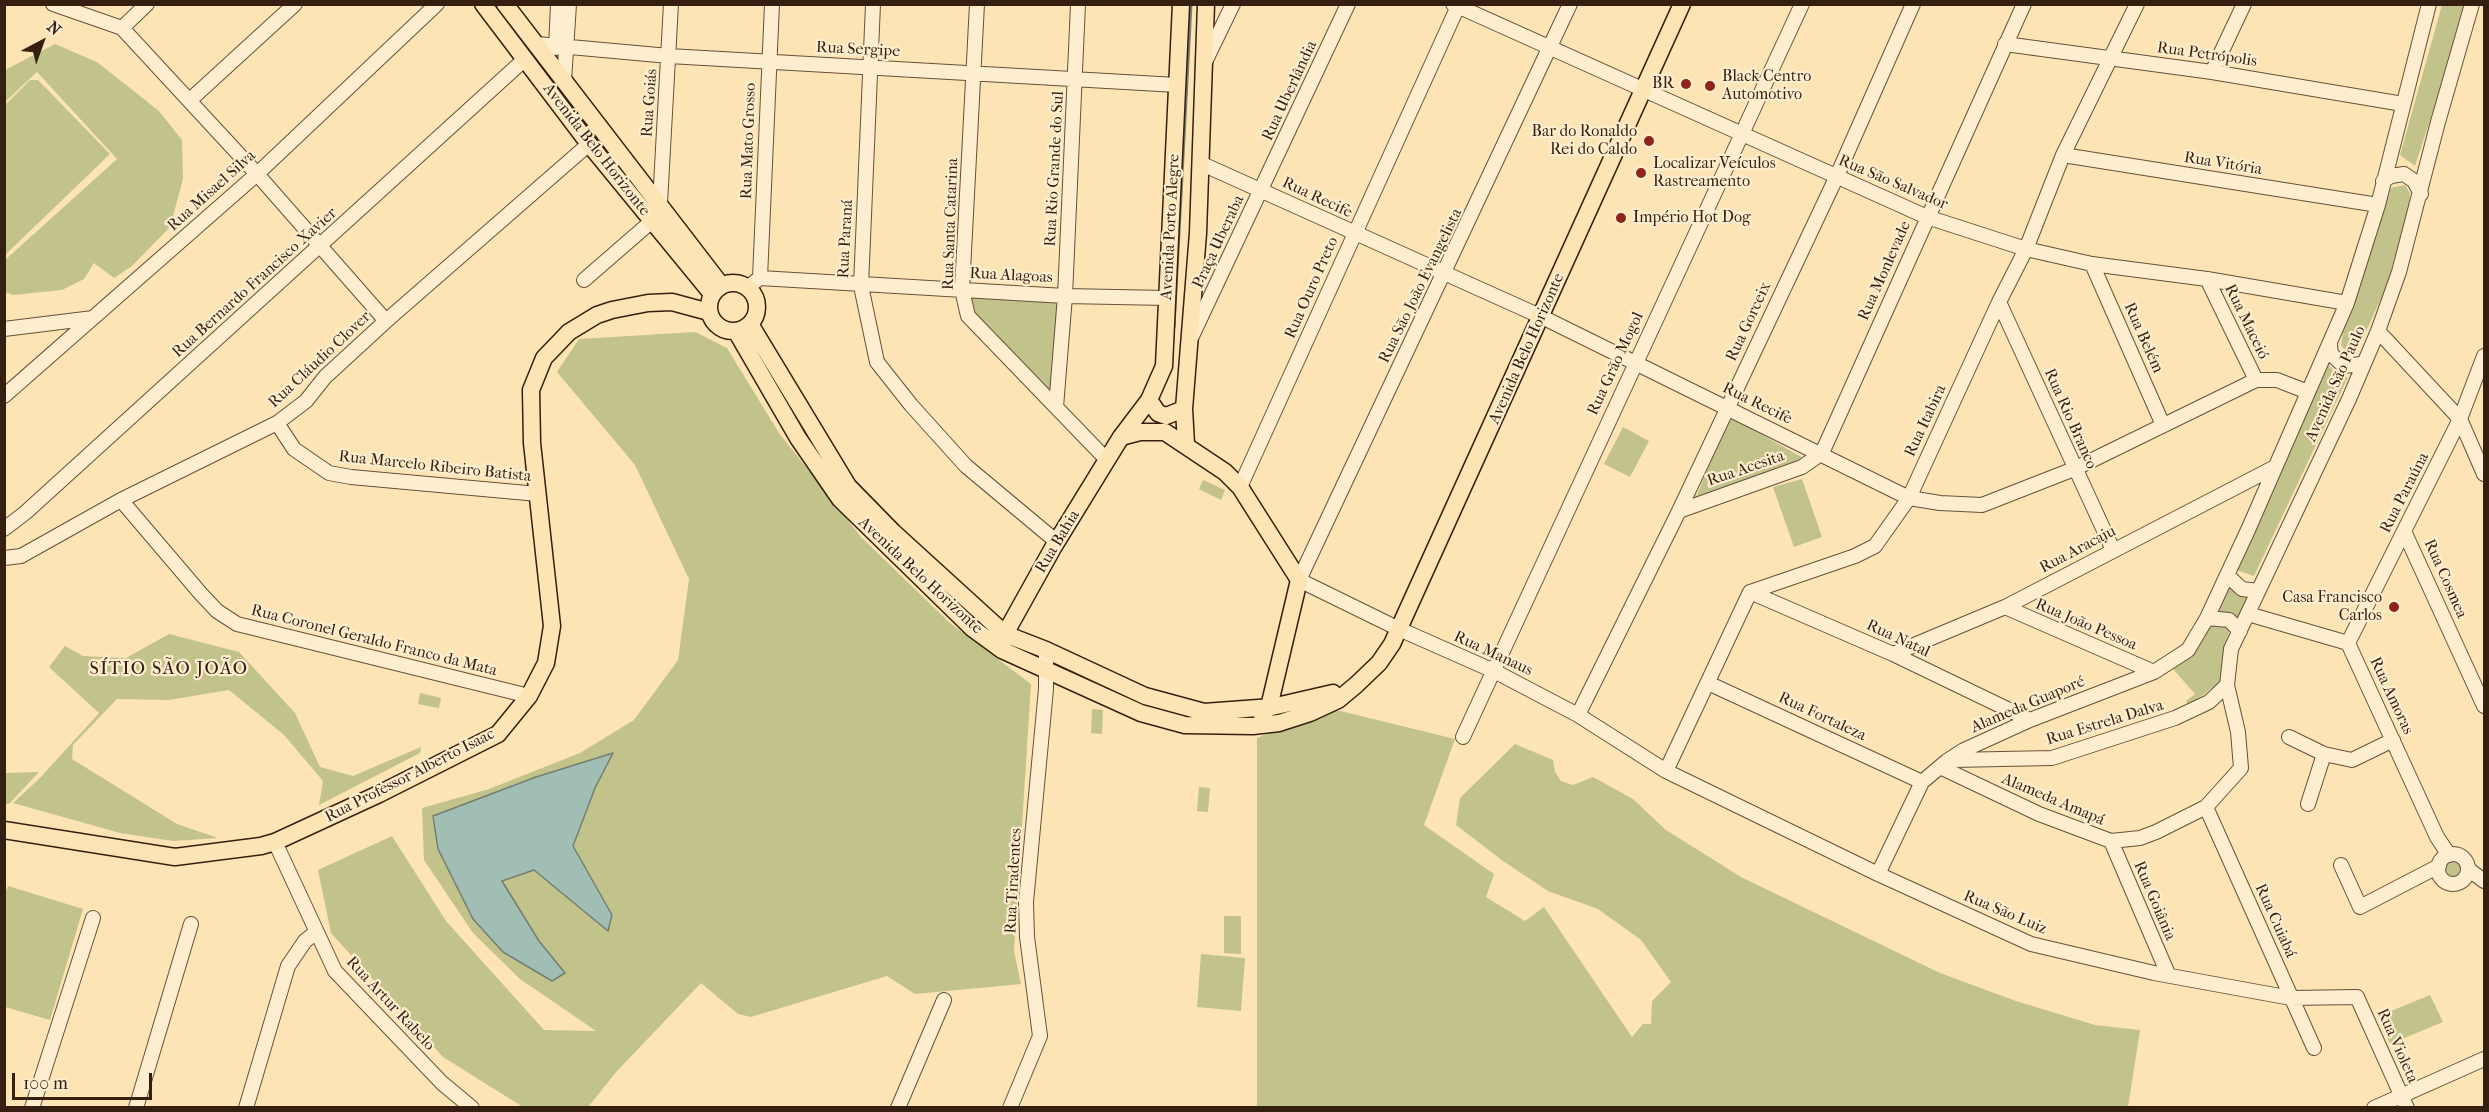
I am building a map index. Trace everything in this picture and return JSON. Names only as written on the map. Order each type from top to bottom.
[{"type":"main road","name":"Avenida Belo Horizonte","points":[[483,4],[589,144],[652,221],[717,289]]},
{"type":"main road","name":"Avenida Belo Horizonte","points":[[505,4],[660,203],[717,289]]},
{"type":"main road","name":"Avenida Porto Alegre","points":[[1121,437],[1149,400],[1164,366],[1181,4]]},
{"type":"main road","name":"Avenida Porto Alegre","points":[[1186,444],[1184,409],[1200,163],[1206,4]]},
{"type":"main road","name":"Avenida Belo Horizonte","points":[[743,328],[798,438],[840,499],[972,628],[1003,642],[1045,672],[1141,713],[1185,725],[1253,726],[1279,723],[1310,713],[1338,700],[1356,685],[1379,663],[1399,629],[1682,4]]},
{"type":"main road","points":[[735,282],[754,283],[758,305],[756,315],[743,328],[725,330],[716,324],[709,312],[717,289],[735,282]]},
{"type":"main road","name":"Rua Professor Alberto Isaac","points":[[4,830],[175,857],[275,842],[498,734],[529,696],[546,663],[552,626],[532,443],[531,390],[544,358],[569,332],[597,315],[612,310],[672,302],[709,312]]},
{"type":"main road","points":[[1149,400],[1158,413],[1166,416],[1184,409]]},
{"type":"main road","points":[[1121,437],[1140,432],[1165,432],[1225,472],[1240,487],[1299,580],[1269,707],[1253,726]]},
{"type":"main road","name":"Rua Bahia","points":[[1003,642],[1057,542],[1121,437]]},
{"type":"main road","name":"Avenida Belo Horizonte","points":[[1003,642],[1046,650],[1145,696],[1204,712],[1269,707],[1325,697],[1356,685]]},
{"type":"street","points":[[53,4],[122,28],[257,174],[386,321]]},
{"type":"street","points":[[122,28],[147,4]]},
{"type":"street","points":[[190,100],[295,4]]},
{"type":"street","name":"Rua Misael Silva","points":[[4,396],[257,174],[437,4]]},
{"type":"street","points":[[558,4],[564,81]]},
{"type":"street","points":[[561,48],[569,4]]},
{"type":"street","name":"Rua Goiás","points":[[660,203],[671,4]]},
{"type":"street","name":"Rua Mato Grosso","points":[[754,283],[772,4]]},
{"type":"street","name":"Rua Paraná","points":[[873,4],[861,286],[877,362],[911,405],[966,466],[1057,542]]},
{"type":"street","name":"Rua Santa Catarina","points":[[977,4],[962,290],[968,316],[1107,460]]},
{"type":"street","name":"Rua Rio Grande do Sul","points":[[1056,407],[1065,296],[1078,4]]},
{"type":"street","points":[[1204,66],[1233,4]]},
{"type":"street","name":"Rua Uberlândia","points":[[1261,191],[1348,4]]},
{"type":"street","name":"Rua São João Evangelista","points":[[1299,580],[1570,4]]},
{"type":"street","name":"Rua Grão Mogol","points":[[1463,738],[1802,4]]},
{"type":"street","name":"Rua Gorceix","points":[[1578,715],[1679,510],[1836,178],[1913,4]]},
{"type":"street","name":"Rua Monlevade","points":[[1822,453],[2024,4]]},
{"type":"street","name":"Rua Itabira","points":[[1750,592],[1855,556],[1875,546],[1909,498],[1998,302],[2026,249],[2063,155],[2137,4]]},
{"type":"street","points":[[2212,72],[2244,4]]},
{"type":"street","points":[[2473,4],[2484,8]]},
{"type":"street","name":"Avenida São Paulo","points":[[2241,768],[2238,732],[2227,685],[2231,649],[2349,399],[2361,364],[2378,331],[2399,272],[2438,122],[2473,4]]},
{"type":"street","name":"Rua São Salvador","points":[[1457,5],[1927,218],[2026,249],[2092,264],[2207,279],[2347,303]]},
{"type":"street","name":"Rua Ouro Preto","points":[[1240,487],[1457,5]]},
{"type":"street","name":"Avenida São Paulo","points":[[2154,672],[2188,650],[2207,618],[2330,345],[2347,303],[2378,205],[2425,5]]},
{"type":"street","name":"Rua Sergipe","points":[[537,44],[561,48],[669,56],[1177,85]]},
{"type":"street","name":"Rua Petrópolis","points":[[2005,44],[2212,72],[2403,104]]},
{"type":"street","name":"Rua Bernardo Francisco Xavier","points":[[4,529],[25,513],[525,59]]},
{"type":"street","name":"Rua Cláudio Clover","points":[[4,558],[21,556],[121,500],[277,423],[306,401],[325,377],[386,321],[589,144]]},
{"type":"street","name":"Rua Vitória","points":[[2063,155],[2378,205]]},
{"type":"street","name":"Rua Recife","points":[[1200,163],[1542,317],[1822,453],[1909,498],[1940,503],[1982,504],[2074,469],[2256,380]]},
{"type":"street","points":[[2384,181],[2391,176],[2404,174],[2414,181],[2421,194]]},
{"type":"street","name":"Praça Uberaba","points":[[1190,340],[1261,191]]},
{"type":"street","points":[[584,280],[652,221]]},
{"type":"street","name":"Rua Belém","points":[[2092,264],[2163,425]]},
{"type":"street","name":"Rua Maceió","points":[[2207,279],[2256,380]]},
{"type":"street","name":"Rua Alagoas","points":[[754,283],[1167,298]]},
{"type":"street","name":"Rua Rio Branco","points":[[1998,302],[2113,550]]},
{"type":"street","points":[[4,329],[93,318]]},
{"type":"street","points":[[2378,331],[2460,419],[2484,474]]},
{"type":"street","points":[[2330,345],[2331,354],[2344,366],[2361,364]]},
{"type":"street","name":"Rua Paraúna","points":[[2348,643],[2460,419],[2484,357]]},
{"type":"street","points":[[2256,380],[2277,380],[2308,392]]},
{"type":"street","name":"Rua Marcelo Ribeiro Batista","points":[[277,423],[294,449],[329,473],[538,494]]},
{"type":"street","name":"Rua Acesita","points":[[1679,510],[1802,467],[1822,453]]},
{"type":"street","name":"Rua Aracaju","points":[[1893,654],[2005,607],[2276,467]]},
{"type":"street","name":"Rua Coronel Geraldo Franco da Mata","points":[[121,500],[201,594],[217,611],[237,624],[529,696]]},
{"type":"street","name":"Rua Cosmea","points":[[2404,531],[2484,706]]},
{"type":"street","points":[[2227,575],[2242,589],[2258,591]]},
{"type":"street","name":"Rua Manaus","points":[[1299,580],[1399,629],[1494,671],[1578,715],[1666,771]]},
{"type":"street","points":[[1666,771],[1750,592]]},
{"type":"street","name":"Rua Natal","points":[[1750,592],[1893,654],[2030,720]]},
{"type":"street","name":"Rua João Pessoa","points":[[2005,607],[2154,672]]},
{"type":"street","points":[[2248,614],[2348,643]]},
{"type":"street","points":[[2207,618],[2229,620],[2240,631]]},
{"type":"street","name":"Rua Amoras","points":[[2348,643],[2438,837],[2449,855]]},
{"type":"street","name":"Rua Tiradentes","points":[[1010,1107],[1040,1036],[1027,937],[1026,902],[1046,650]]},
{"type":"street","name":"Alameda Guaporé","points":[[1922,782],[1964,750],[2030,720],[2154,672]]},
{"type":"street","name":"Rua Fortaleza","points":[[1708,683],[1922,782]]},
{"type":"street","name":"Rua Estrela Dalva","points":[[1944,764],[2052,758],[2175,718],[2209,702],[2227,685]]},
{"type":"street","points":[[2289,737],[2324,754],[2352,760],[2393,740]]},
{"type":"street","points":[[2308,804],[2324,754]]},
{"type":"street","name":"Alameda Amapá","points":[[1944,764],[2039,814],[2110,841],[2140,838],[2206,807],[2241,768]]},
{"type":"street","name":"Rua São Luiz","points":[[1666,771],[1878,874],[2031,944],[2086,958],[2291,998],[2357,997]]},
{"type":"street","points":[[1878,874],[1922,782]]},
{"type":"street","name":"Rua Cuiabá","points":[[2206,807],[2314,1048]]},
{"type":"street","name":"Rua Goiânia","points":[[2110,841],[2168,974]]},
{"type":"street","name":"Rua Artur Rabelo","points":[[275,842],[315,933],[335,971],[442,1083],[472,1107]]},
{"type":"street","points":[[2341,865],[2360,907],[2439,866],[2449,855],[2463,858],[2468,869],[2484,881]]},
{"type":"street","points":[[2439,866],[2440,875],[2451,884],[2464,879],[2468,869]]},
{"type":"street","points":[[33,1107],[93,918]]},
{"type":"street","points":[[136,1107],[191,924]]},
{"type":"street","points":[[246,1107],[288,966],[305,941],[315,933]]},
{"type":"street","name":"Rua Violeta","points":[[2357,997],[2404,1102]]},
{"type":"street","points":[[898,1107],[944,1000]]},
{"type":"street","points":[[2374,1107],[2404,1102],[2484,1059]]},
{"type":"green space","points":[[2442,5],[2468,5],[2415,166],[2400,155]]},
{"type":"green space","points":[[55,44],[97,62],[159,111],[182,140],[183,179],[170,227],[132,266],[114,278],[94,263],[84,279],[62,290],[13,295],[5,292],[5,260],[117,159],[37,72],[5,102],[5,70]]},
{"type":"green space","points":[[30,80],[38,80],[110,154],[5,255],[5,105]]},
{"type":"green space","points":[[2405,185],[2410,193],[2409,206],[2387,285],[2359,347],[2347,353],[2341,345],[2344,326],[2391,188]]},
{"type":"green space","points":[[969,295],[1059,299],[1050,393],[972,311]]},
{"type":"green space","points":[[695,332],[727,348],[779,433],[861,537],[950,623],[1031,684],[1014,951],[1021,984],[915,994],[887,976],[751,1017],[738,1014],[701,983],[617,1071],[588,1107],[523,1107],[443,1057],[331,933],[318,870],[392,836],[446,921],[544,1030],[596,1031],[520,979],[473,933],[424,860],[422,808],[489,789],[580,753],[634,720],[678,660],[689,579],[635,465],[557,372],[579,339]]},
{"type":"green space","points":[[2328,364],[2337,375],[2348,377],[2254,576],[2236,570]]},
{"type":"green space","points":[[1729,416],[1805,459],[1694,502]]},
{"type":"green space","points":[[1623,427],[1649,441],[1630,477],[1604,464]]},
{"type":"green space","points":[[1802,479],[1822,537],[1794,547],[1773,487]]},
{"type":"green space","points":[[1203,480],[1225,490],[1221,500],[1199,489]]},
{"type":"green space","points":[[2227,582],[2236,593],[2253,594],[2239,622],[2213,613]]},
{"type":"green space","points":[[2207,623],[2223,623],[2230,629],[2226,642],[2223,680],[2189,705],[2186,701],[2195,694],[2173,669],[2184,659]]},
{"type":"green space","points":[[169,634],[239,652],[295,713],[320,767],[353,776],[421,747],[420,753],[319,805],[323,781],[284,735],[229,690],[169,700],[117,699],[73,745],[72,759],[177,824],[218,838],[173,841],[120,833],[13,803],[40,778],[99,713],[49,667],[65,646],[83,656],[126,658]]},
{"type":"green space","points":[[420,693],[441,698],[439,708],[418,704]]},
{"type":"green space","points":[[1328,708],[1455,739],[1424,825],[1494,874],[1486,897],[1525,921],[1544,907],[1632,1037],[1643,1024],[1651,1024],[1652,1001],[1671,982],[1641,940],[1598,909],[1548,891],[1503,861],[1456,825],[1460,798],[1515,744],[1553,760],[1555,772],[1561,781],[1573,785],[1593,777],[1633,799],[1666,830],[1741,877],[1940,973],[2016,1001],[2095,1025],[2140,1030],[2128,1107],[1257,1107],[1257,738]]},
{"type":"green space","points":[[1092,709],[1103,710],[1102,734],[1091,733]]},
{"type":"green space","points":[[39,772],[9,804],[5,804],[5,773]]},
{"type":"green space","points":[[1199,787],[1210,788],[1208,812],[1197,811]]},
{"type":"green space","points":[[2453,859],[2460,862],[2463,869],[2460,876],[2453,879],[2446,876],[2443,869],[2446,862]]},
{"type":"green space","points":[[8,886],[83,909],[50,1020],[5,1007],[4,897]]},
{"type":"green space","points":[[1224,916],[1241,916],[1241,954],[1224,953]]},
{"type":"green space","points":[[1201,954],[1245,958],[1241,1011],[1197,1007]]},
{"type":"green space","points":[[2430,995],[2443,1022],[2390,1044],[2379,1016]]},
{"type":"water","points":[[613,753],[595,788],[573,846],[612,915],[608,931],[534,870],[502,881],[539,941],[565,973],[552,981],[503,952],[473,919],[438,849],[433,816],[536,777]]},
{"type":"waterway","points":[[1174,327],[1191,4]]},
{"type":"place","name":"BR","points":[[1686,84]]},
{"type":"place","name":"Black Centro Automotivo","points":[[1710,86]]},
{"type":"place","name":"Bar do Ronaldo Rei do Caldo","points":[[1649,141]]},
{"type":"place","name":"Localizar Veículos Rastreamento","points":[[1641,173]]},
{"type":"place","name":"Império Hot Dog","points":[[1621,218]]},
{"type":"place","name":"Casa Francisco Carlos","points":[[2394,607]]},
{"type":"district","name":"SÍTIO SÃO JOÃO","points":[[169,670]]}]
